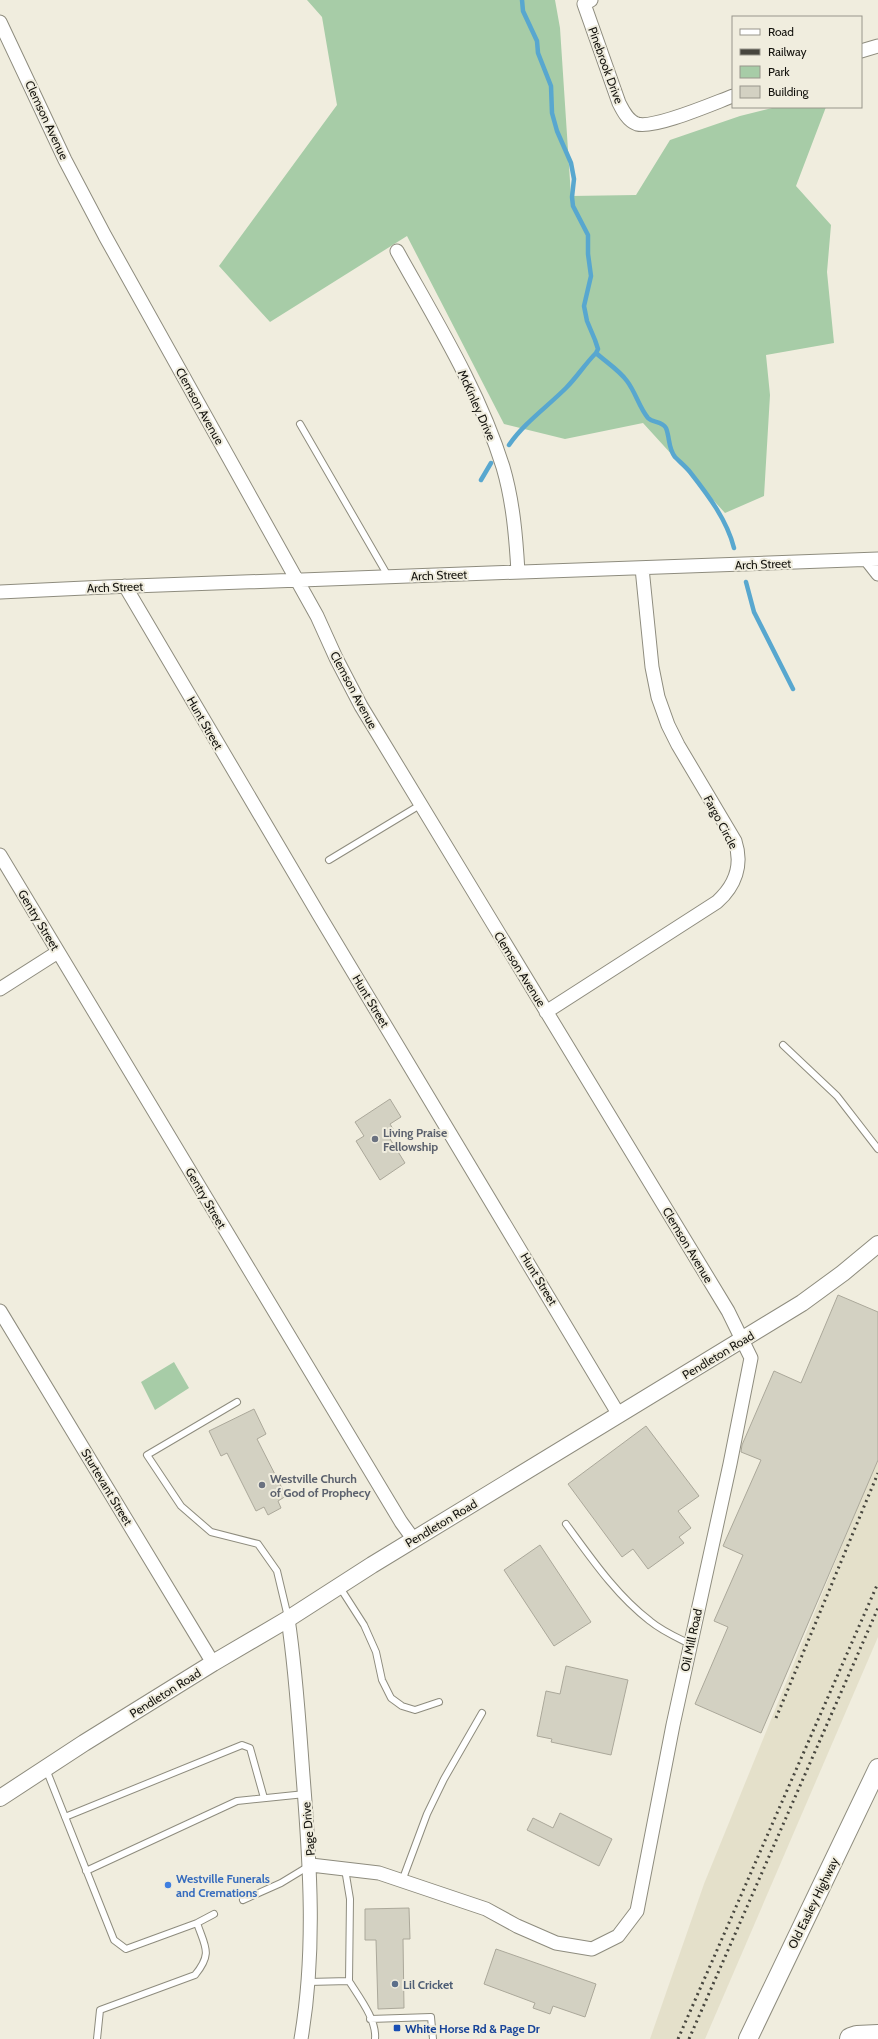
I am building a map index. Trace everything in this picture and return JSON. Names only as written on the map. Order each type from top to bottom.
[{"type":"highway","points":[[862,2037],[878,2028]]},
{"type":"main road","name":"Old Easley Highway","points":[[748,2039],[878,1768]]},
{"type":"street","name":"Pinebrook Drive","points":[[592,0],[584,4],[619,103],[628,118],[637,124],[657,123],[732,96]]},
{"type":"street","name":"Clemson Avenue","points":[[0,22],[65,160],[105,236],[317,616],[336,658],[361,706],[728,1311],[743,1339]]},
{"type":"street","points":[[862,51],[878,46]]},
{"type":"street","name":"McKinley Drive","points":[[397,251],[467,378],[488,427],[503,468],[510,498],[516,531],[518,572]]},
{"type":"street","name":"Arch Street","points":[[0,592],[125,586],[872,560]]},
{"type":"street","points":[[872,560],[878,574]]},
{"type":"street","name":"Fargo Circle","points":[[546,1012],[717,902],[731,888],[737,872],[738,856],[735,841],[678,745],[668,726],[658,698],[652,667],[642,568]]},
{"type":"street","name":"Hunt Street","points":[[125,586],[319,915],[620,1414]]},
{"type":"street","name":"Gentry Street","points":[[0,855],[401,1522],[414,1540]]},
{"type":"street","points":[[0,989],[58,952]]},
{"type":"street","name":"Pendleton Road","points":[[0,1798],[213,1663],[288,1619],[339,1586],[802,1303],[843,1273],[878,1244]]},
{"type":"street","name":"Sturtevant Street","points":[[0,1311],[213,1663]]},
{"type":"street","name":"Oil Mill Road","points":[[402,1881],[486,1909],[517,1926],[556,1943],[592,1949],[618,1936],[637,1911],[690,1644],[730,1464],[751,1358],[743,1339]]},
{"type":"street","name":"Page Drive","points":[[288,1619],[294,1659],[311,1865],[308,1982],[301,2039]]},
{"type":"street","points":[[311,1865],[379,1873],[402,1881]]},
{"type":"lane","points":[[300,424],[389,577]]},
{"type":"lane","points":[[329,860],[420,805]]},
{"type":"lane","points":[[783,1045],[837,1096],[878,1149]]},
{"type":"lane","points":[[237,1402],[147,1455],[182,1506],[211,1532],[258,1544],[277,1571],[288,1619]]},
{"type":"lane","points":[[566,1524],[594,1561],[634,1607],[663,1630],[690,1644]]},
{"type":"lane","points":[[339,1586],[364,1625],[376,1652],[382,1680],[391,1698],[402,1706],[415,1710],[439,1702]]},
{"type":"lane","points":[[402,1881],[427,1814],[444,1779],[482,1713]]},
{"type":"lane","points":[[65,1817],[242,1745],[250,1748],[264,1798]]},
{"type":"lane","points":[[46,1768],[114,1940],[126,1949],[197,1923],[214,1914]]},
{"type":"lane","points":[[86,1871],[237,1801],[305,1794]]},
{"type":"lane","points":[[243,1900],[281,1882],[311,1865]]},
{"type":"lane","points":[[345,1869],[350,1899],[349,1981],[376,2031],[375,2039]]},
{"type":"lane","points":[[97,2039],[100,2010],[195,1975],[203,1965],[207,1951],[197,1923]]},
{"type":"lane","points":[[308,1982],[349,1981]]},
{"type":"lane","points":[[370,2019],[431,2017],[433,2039]]},
{"type":"shaded area","points":[[878,1457],[878,1637],[705,2039],[650,2039],[704,1884]]},
{"type":"green space","points":[[307,0],[555,0],[560,28],[571,196],[636,195],[670,140],[740,116],[772,108],[826,108],[796,186],[831,225],[827,272],[834,343],[766,355],[770,395],[764,496],[725,513],[643,423],[565,439],[504,424],[407,236],[270,322],[219,266],[337,105],[322,17]]},
{"type":"green space","points":[[174,1362],[189,1388],[155,1410],[141,1382]]},
{"type":"building","name":"Living Praise Fellowship","points":[[390,1099],[401,1117],[390,1124],[393,1129],[387,1134],[405,1163],[380,1180],[356,1141],[364,1136],[355,1122]]},
{"type":"building","points":[[838,1295],[878,1312],[878,1460],[761,1733],[695,1704],[728,1627],[714,1621],[743,1555],[723,1546],[761,1460],[741,1452],[742,1445],[774,1371],[801,1383]]},
{"type":"building","points":[[254,1409],[266,1434],[257,1439],[286,1496],[278,1501],[281,1508],[268,1515],[264,1507],[256,1511],[227,1453],[221,1456],[209,1431]]},
{"type":"building","points":[[646,1426],[699,1496],[678,1511],[691,1528],[679,1537],[684,1543],[648,1569],[633,1549],[622,1557],[568,1484]]},
{"type":"building","points":[[540,1545],[591,1622],[554,1646],[504,1570]]},
{"type":"building","points":[[566,1666],[628,1680],[611,1755],[551,1742],[552,1739],[537,1736],[546,1691],[560,1694]]},
{"type":"building","points":[[560,1813],[612,1839],[599,1866],[527,1830],[533,1818],[553,1828]]},
{"type":"building","points":[[409,1908],[410,1939],[403,1939],[404,2008],[378,2009],[376,1940],[365,1940],[365,1909]]},
{"type":"building","points":[[496,1949],[596,1984],[585,2017],[553,2006],[550,2014],[533,2008],[535,2003],[484,1984]]},
{"type":"waterway","points":[[522,0],[523,11],[537,41],[538,53],[551,86],[552,113],[557,131],[571,163],[574,179],[572,197],[573,206],[588,235],[588,254],[591,276],[584,306],[587,321],[598,349],[596,353],[624,377],[648,418],[662,424],[666,428],[673,454],[690,472],[716,508],[727,528],[734,548]]},
{"type":"waterway","points":[[509,445],[529,422],[570,384],[596,353]]},
{"type":"waterway","points":[[481,480],[491,463]]},
{"type":"waterway","points":[[746,582],[754,612],[793,689]]},
{"type":"railway","points":[[776,1718],[878,1473]]},
{"type":"railway","points":[[678,2039],[878,1583]]},
{"type":"railway","points":[[689,2039],[878,1608]]},
{"type":"place","name":"Living Praise Fellowship","points":[[375,1139]]},
{"type":"place","name":"Westville Church of God of Prophecy","points":[[262,1485]]},
{"type":"place","name":"Westville Funerals and Cremations","points":[[168,1885]]},
{"type":"place","name":"Lil Cricket","points":[[395,1984]]},
{"type":"place","name":"White Horse Rd & Page Dr","points":[[397,2028]]}]
